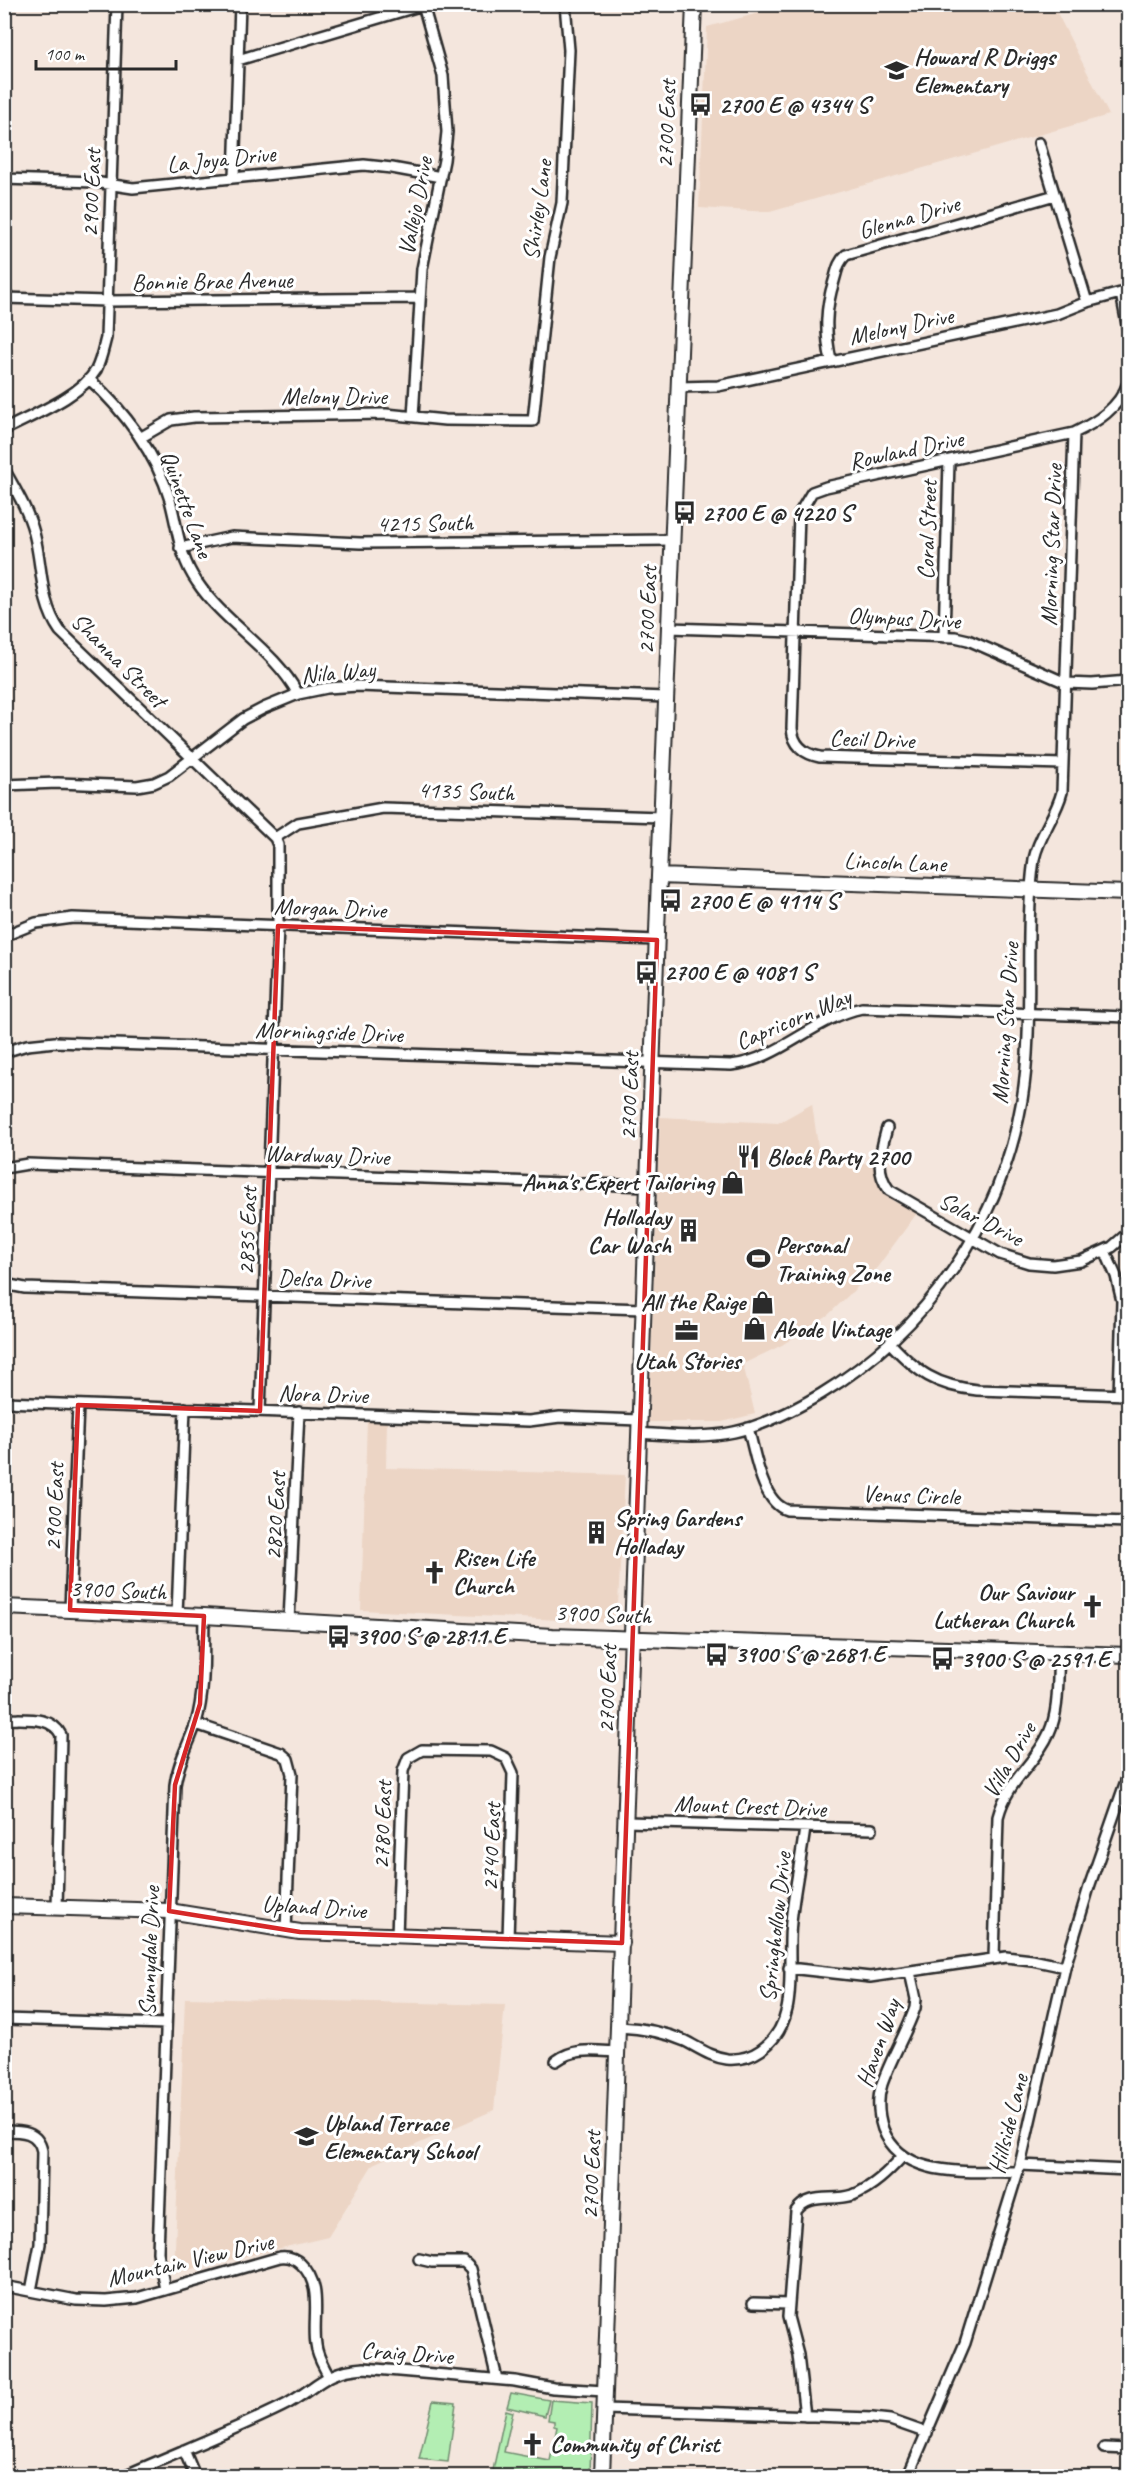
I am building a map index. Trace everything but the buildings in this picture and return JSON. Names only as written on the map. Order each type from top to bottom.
[{"type":"street","name":"2900 East","points":[[89,379],[100,361],[106,338],[117,4]]},
{"type":"street","points":[[234,177],[240,4]]},
{"type":"street","name":"Shirley Lane","points":[[533,421],[550,257],[562,203],[569,51],[565,4]]},
{"type":"street","name":"2700 East","points":[[602,2476],[659,876],[694,4]]},
{"type":"street","points":[[238,60],[424,5]]},
{"type":"street","name":"Vallejo Drive","points":[[413,417],[423,259],[441,177],[447,132],[443,76],[424,5]]},
{"type":"street","points":[[1038,143],[1088,302]]},
{"type":"street","name":"La Joya Drive","points":[[4,179],[94,182],[133,188],[364,165],[441,177]]},
{"type":"street","name":"Glenna Drive","points":[[831,361],[826,333],[827,306],[839,263],[846,255],[1055,195]]},
{"type":"street","points":[[1125,292],[1128,330]]},
{"type":"street","name":"Melony Drive","points":[[678,387],[718,386],[1057,314],[1088,302],[1125,292]]},
{"type":"street","name":"Bonnie Brae Avenue","points":[[4,298],[107,301],[420,298]]},
{"type":"street","points":[[4,430],[74,392],[89,379]]},
{"type":"street","name":"Quinette Lane","points":[[89,379],[101,389],[140,438],[169,497],[180,548],[191,574],[202,589],[284,672],[298,694]]},
{"type":"street","name":"Rowland Drive","points":[[795,632],[799,514],[812,492],[826,487],[1074,434],[1090,425],[1118,403],[1128,383]]},
{"type":"street","name":"Melony Drive","points":[[140,438],[164,424],[186,417],[374,414],[445,420],[533,421]]},
{"type":"street","name":"Morning Star Drive","points":[[639,1427],[706,1436],[748,1428],[812,1400],[845,1379],[890,1343],[932,1299],[973,1239],[1000,1180],[1014,1137],[1024,1078],[1032,890],[1036,849],[1060,800],[1074,434]]},
{"type":"street","name":"Coral Street","points":[[944,637],[949,461]]},
{"type":"street","name":"Shanna Street","points":[[4,469],[23,504],[34,532],[42,590],[54,622],[67,640],[275,838]]},
{"type":"street","name":"4215 South","points":[[180,548],[232,537],[360,543],[672,540]]},
{"type":"street","name":"Olympus Drive","points":[[669,628],[944,637],[968,640],[1066,683],[1092,684],[1128,681]]},
{"type":"street","name":"Cecil Drive","points":[[795,632],[792,734],[798,746],[810,755],[1063,765]]},
{"type":"street","name":"Nila Way","points":[[4,785],[42,783],[148,785],[164,779],[253,713],[298,694],[327,688],[358,686],[666,697]]},
{"type":"street","name":"4135 South","points":[[275,838],[298,823],[383,808],[662,817]]},
{"type":"street","name":"2835 East","points":[[260,1411],[280,854],[275,838]]},
{"type":"street","name":"Lincoln Lane","points":[[659,876],[1128,893]]},
{"type":"street","name":"Morgan Drive","points":[[4,936],[36,923],[73,918],[657,939]]},
{"type":"street","name":"Capricorn Way","points":[[653,1063],[731,1065],[747,1063],[834,1017],[862,1008],[1128,1017]]},
{"type":"street","name":"Morningside Drive","points":[[4,1052],[27,1045],[55,1042],[653,1063]]},
{"type":"street","name":"Solar Drive","points":[[887,1128],[879,1164],[886,1186],[907,1202],[1009,1258],[1041,1265],[1072,1263],[1105,1251],[1128,1233]]},
{"type":"street","name":"Wardway Drive","points":[[4,1168],[28,1164],[648,1186]]},
{"type":"street","points":[[890,1343],[919,1371],[955,1387],[976,1390],[1124,1395],[1122,1301],[1116,1276],[1105,1251]]},
{"type":"street","name":"Delsa Drive","points":[[4,1284],[25,1288],[643,1310]]},
{"type":"street","name":"Nora Drive","points":[[4,1402],[529,1421],[560,1417],[639,1427]]},
{"type":"street","name":"2900 East","points":[[70,1610],[78,1405]]},
{"type":"street","points":[[177,1615],[185,1408]]},
{"type":"street","name":"2820 East","points":[[289,1621],[299,1412]]},
{"type":"street","name":"Venus Circle","points":[[748,1428],[767,1492],[776,1505],[787,1510],[1128,1522]]},
{"type":"street","name":"3900 South","points":[[4,1607],[552,1636],[1128,1655]]},
{"type":"street","name":"Sunnydale Drive","points":[[165,2290],[158,2252],[169,1911],[176,1773],[196,1724],[202,1681],[204,1616]]},
{"type":"street","name":"Villa Drive","points":[[993,1958],[998,1817],[1011,1785],[1042,1746],[1050,1731],[1055,1708],[1059,1653]]},
{"type":"street","points":[[4,1719],[48,1722],[57,1727],[63,1746],[57,1908]]},
{"type":"street","points":[[196,1724],[285,1756],[292,1774],[286,1931]]},
{"type":"street","name":"2740 East","points":[[412,1754],[427,1749],[491,1751],[506,1758],[513,1773],[508,1939]]},
{"type":"street","name":"2780 East","points":[[397,1935],[403,1771],[405,1762],[412,1754]]},
{"type":"street","name":"Hillside Lane","points":[[908,2476],[965,2343],[1019,2168],[1065,1967],[1128,1775]]},
{"type":"street","points":[[1116,1808],[1127,1808]]},
{"type":"street","name":"Mount Crest Drive","points":[[626,1822],[872,1829]]},
{"type":"street","name":"Springhollow Drive","points":[[619,2027],[661,2032],[687,2042],[707,2054],[725,2058],[745,2058],[770,2044],[780,2031],[788,2010],[790,1925],[805,1828]]},
{"type":"street","name":"Upland Drive","points":[[4,1906],[169,1911],[286,1931],[622,1943]]},
{"type":"street","points":[[789,1968],[853,1977],[870,1977],[993,1958],[1016,1957],[1065,1967]]},
{"type":"street","name":"Haven Way","points":[[902,2157],[889,2140],[881,2123],[879,2097],[915,2008],[916,1999],[910,1972]]},
{"type":"street","points":[[4,2019],[166,2024]]},
{"type":"street","points":[[556,2061],[566,2053],[579,2051],[618,2052]]},
{"type":"street","points":[[4,2131],[32,2134],[41,2145],[43,2156],[40,2244],[31,2291]]},
{"type":"street","points":[[805,2416],[798,2355],[789,2327],[788,2304],[795,2218],[800,2206],[810,2199],[834,2199],[861,2191],[882,2177],[902,2157],[925,2166],[940,2168],[1128,2170]]},
{"type":"street","name":"Mountain View Drive","points":[[4,2286],[76,2300],[106,2301],[136,2298],[280,2257],[294,2258],[305,2268],[313,2285],[316,2297],[315,2343],[328,2375]]},
{"type":"street","points":[[419,2259],[432,2262],[464,2262],[471,2269],[497,2379]]},
{"type":"street","points":[[753,2303],[788,2304]]},
{"type":"street","name":"Craig Drive","points":[[124,2476],[283,2406],[328,2375],[349,2368],[497,2379],[553,2388],[605,2391]]},
{"type":"street","points":[[605,2409],[890,2420],[927,2433]]},
{"type":"street","points":[[1104,2448],[1128,2449]]},
{"type":"street","points":[[184,2450],[195,2476]]},
{"type":"highlighted area","points":[[278,926],[657,940],[622,1943],[300,1932],[169,1911],[175,1785],[200,1704],[204,1616],[70,1610],[78,1405],[260,1411]]},
{"type":"shaded area","name":"Howard R Driggs Elementary","points":[[789,5],[1053,5],[1109,115],[770,212],[699,208],[707,27]]},
{"type":"shaded area","points":[[812,1104],[819,1153],[873,1165],[882,1190],[893,1201],[917,1213],[876,1269],[828,1315],[782,1345],[743,1364],[755,1414],[722,1422],[649,1422],[660,1117],[778,1123]]},
{"type":"shaded area","points":[[367,1419],[387,1420],[386,1468],[625,1475],[617,1623],[361,1610]]},
{"type":"shaded area","name":"Upland Terrace Elementary School","points":[[185,1998],[505,2005],[494,2110],[373,2164],[328,2237],[174,2273]]},
{"type":"green space","points":[[511,2393],[549,2400],[545,2416],[507,2407]]},
{"type":"green space","points":[[551,2400],[592,2403],[590,2476],[493,2470],[506,2410],[513,2412],[504,2452],[550,2461],[557,2427],[554,2426],[554,2421],[548,2420]]},
{"type":"green space","points":[[433,2401],[456,2403],[448,2462],[419,2459]]},
{"type":"place","name":"Howard R Driggs Elementary","points":[[896,71]]},
{"type":"place","name":"2700 E @ 4344 S","points":[[701,105]]},
{"type":"place","name":"2700 E @ 4220 S","points":[[684,513]]},
{"type":"place","name":"2700 E @ 4114 S","points":[[670,901]]},
{"type":"place","name":"2700 E @ 4081 S","points":[[646,972]]},
{"type":"place","name":"Block Party 2700","points":[[749,1157]]},
{"type":"place","name":"Anna's Expert Tailoring","points":[[732,1182]]},
{"type":"place","name":"Holladay Car Wash","points":[[689,1231]]},
{"type":"place","name":"Personal Training Zone","points":[[758,1259]]},
{"type":"place","name":"All the Raige","points":[[763,1302]]},
{"type":"place","name":"Abode Vintage","points":[[755,1329]]},
{"type":"place","name":"Utah Stories","points":[[687,1331]]},
{"type":"place","name":"Spring Gardens Holladay","points":[[596,1532]]},
{"type":"place","name":"Risen Life Church","points":[[435,1572]]},
{"type":"place","name":"Our Saviour Lutheran Church","points":[[1092,1606]]},
{"type":"place","name":"3900 S @ 2811 E","points":[[338,1636]]},
{"type":"place","name":"3900 S @ 2681 E","points":[[717,1654]]},
{"type":"place","name":"3900 S @ 2591 E","points":[[943,1659]]},
{"type":"place","name":"Upland Terrace Elementary School","points":[[306,2137]]},
{"type":"place","name":"Community of Christ","points":[[532,2444]]}]
